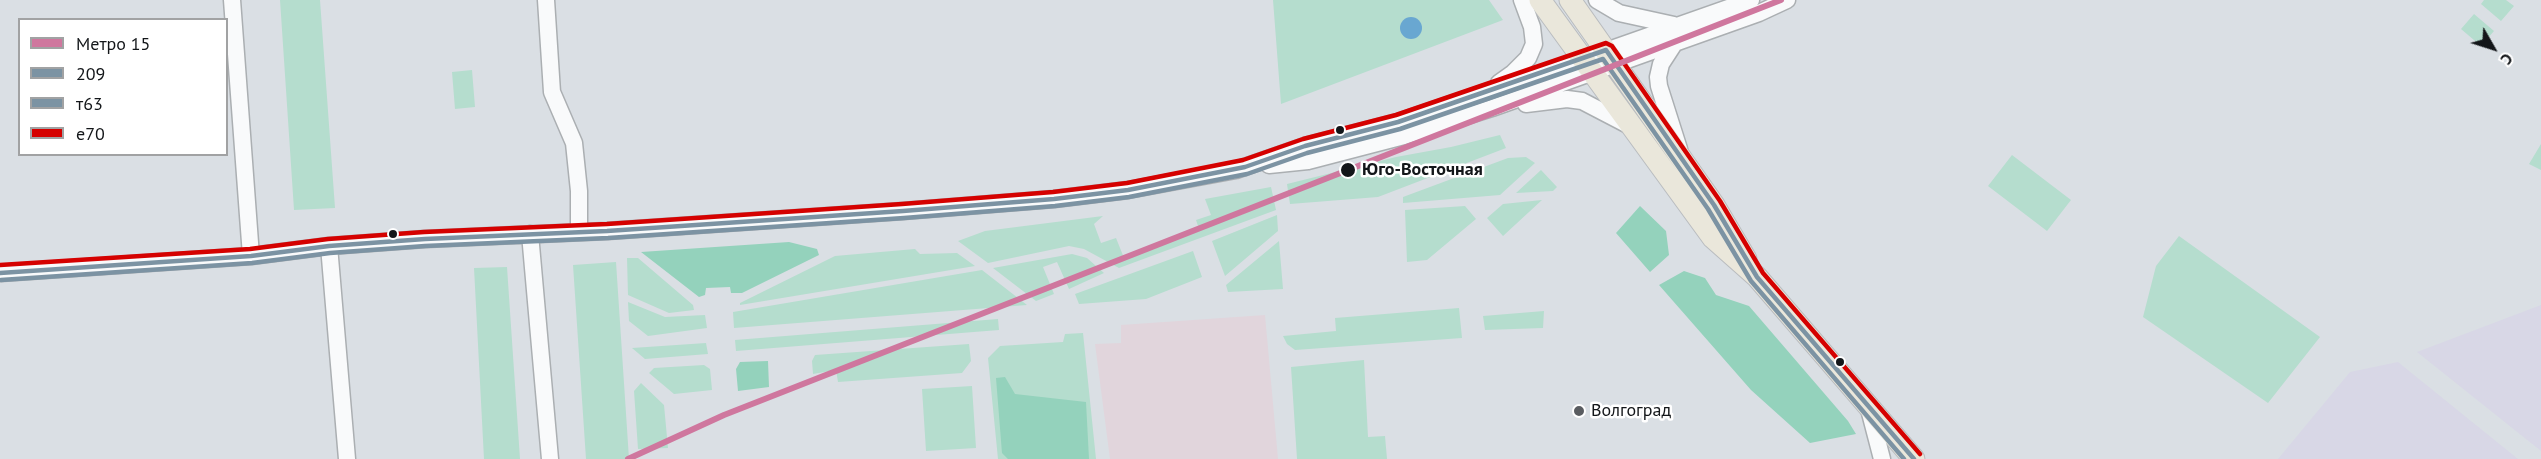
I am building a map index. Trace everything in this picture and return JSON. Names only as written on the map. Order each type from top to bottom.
[{"type":"main road","points":[[1540,0],[1713,238],[1757,278],[1914,459]]},
{"type":"main road","points":[[1570,0],[1714,205],[1757,278]]},
{"type":"street","points":[[232,0],[251,256]]},
{"type":"street","points":[[546,0],[552,92],[574,143],[579,191],[579,231]]},
{"type":"street","points":[[1489,100],[1528,58],[1533,42],[1532,27],[1522,0]]},
{"type":"street","points":[[1597,0],[1619,13],[1678,25]]},
{"type":"street","points":[[0,273],[251,256],[329,246],[903,211],[1054,199],[1128,190],[1245,167],[1305,146],[1489,100],[1610,57],[1678,25],[1751,0]]},
{"type":"street","points":[[1610,57],[1674,44],[1759,13],[1786,0]]},
{"type":"street","points":[[1674,44],[1661,64],[1659,86],[1683,160]]},
{"type":"street","points":[[1489,100],[1573,99],[1582,101],[1630,126]]},
{"type":"street","points":[[531,234],[550,459]]},
{"type":"street","points":[[329,246],[347,459]]},
{"type":"street","points":[[1868,405],[1882,459]]},
{"type":"shaded area","points":[[2541,305],[2541,451],[2417,352]]},
{"type":"shaded area","points":[[1265,315],[1278,459],[1110,459],[1095,344],[1121,343],[1121,325]]},
{"type":"shaded area","points":[[2398,362],[2518,459],[2278,459],[2350,372]]},
{"type":"green space","points":[[280,0],[320,0],[335,208],[294,210]]},
{"type":"green space","points":[[1273,0],[1489,0],[1503,20],[1281,104]]},
{"type":"green space","points":[[2484,0],[2506,0],[2514,6],[2501,21],[2481,4]]},
{"type":"green space","points":[[2474,14],[2494,31],[2481,46],[2461,29]]},
{"type":"green space","points":[[472,70],[475,107],[455,109],[452,72]]},
{"type":"green space","points":[[1500,135],[1506,148],[1378,197],[1290,204],[1287,184],[1396,157]]},
{"type":"green space","points":[[2541,144],[2541,170],[2529,164]]},
{"type":"green space","points":[[2012,155],[2071,200],[2047,231],[1988,186]]},
{"type":"green space","points":[[1526,157],[1535,163],[1500,195],[1403,203],[1403,197],[1508,158]]},
{"type":"green space","points":[[1541,170],[1557,187],[1553,191],[1516,193]]},
{"type":"green space","points":[[1271,187],[1276,210],[1119,268],[1084,249],[1069,246],[988,263],[958,241],[985,231],[1103,216],[1094,224],[1101,243],[1116,238],[1124,258],[1199,229],[1196,220],[1211,215],[1205,199]]},
{"type":"green space","points":[[1542,200],[1503,236],[1487,218],[1503,204]]},
{"type":"green space","points":[[1465,206],[1476,219],[1427,260],[1407,262],[1405,210]]},
{"type":"green space","points":[[1640,206],[1666,231],[1669,255],[1650,272],[1616,233]]},
{"type":"green space","points":[[1277,215],[1278,231],[1225,276],[1212,241]]},
{"type":"green space","points":[[2179,236],[2320,337],[2268,403],[2143,317],[2156,266]]},
{"type":"green space","points":[[1279,241],[1283,289],[1228,292],[1226,285]]},
{"type":"green space","points":[[789,242],[817,249],[819,255],[742,293],[731,293],[730,287],[706,288],[705,295],[699,297],[641,252]]},
{"type":"green space","points":[[915,249],[920,254],[957,253],[975,266],[740,305],[835,256]]},
{"type":"green space","points":[[1193,251],[1202,277],[1146,299],[1079,304],[1075,294]]},
{"type":"green space","points":[[1072,254],[1087,258],[1104,273],[1069,289],[1057,262],[1043,267],[1054,294],[1036,301],[993,268]]},
{"type":"green space","points":[[627,258],[638,258],[693,305],[694,310],[669,313],[628,295]]},
{"type":"green space","points":[[616,262],[629,459],[586,459],[573,265]]},
{"type":"green space","points":[[507,267],[520,459],[484,459],[474,268]]},
{"type":"green space","points":[[982,270],[1027,305],[734,328],[733,312]]},
{"type":"green space","points":[[1684,271],[1705,278],[1716,295],[1749,306],[1848,421],[1856,434],[1810,443],[1751,390],[1659,285]]},
{"type":"green space","points":[[628,302],[665,317],[705,315],[707,328],[648,336],[629,321]]},
{"type":"green space","points":[[1459,308],[1462,338],[1295,350],[1287,344],[1283,336],[1336,331],[1335,318]]},
{"type":"green space","points":[[1544,311],[1543,328],[1485,330],[1483,316]]},
{"type":"green space","points":[[998,319],[999,330],[736,351],[735,340]]},
{"type":"green space","points":[[1083,333],[1096,459],[998,459],[988,358],[1000,346],[1063,342],[1065,334]]},
{"type":"green space","points":[[706,343],[708,354],[645,359],[632,348]]},
{"type":"green space","points":[[969,344],[971,361],[962,373],[838,382],[836,370],[813,374],[812,361],[815,355]]},
{"type":"green space","points":[[1364,360],[1368,437],[1385,436],[1387,459],[1297,459],[1291,367]]},
{"type":"green space","points":[[768,361],[769,387],[738,391],[736,369],[740,362]]},
{"type":"green space","points":[[704,365],[710,369],[712,390],[674,394],[649,373],[654,368]]},
{"type":"green space","points":[[1005,377],[1015,394],[1086,402],[1089,459],[1008,459],[1002,453],[996,378]]},
{"type":"green space","points":[[641,383],[664,405],[668,448],[638,449],[634,391]]},
{"type":"green space","points":[[972,386],[976,448],[926,451],[922,389]]},
{"type":"water","points":[[1411,17],[1419,20],[1422,28],[1419,36],[1411,39],[1403,36],[1400,28],[1403,20]]},
{"type":"metro line","name":"15","points":[[628,459],[724,415],[1781,0]]},
{"type":"transit line","name":"е70","points":[[0,265],[250,249],[328,239],[424,232],[607,224],[902,204],[1053,192],[1127,183],[1243,160],[1303,139],[1396,115],[1606,43],[1612,46],[1720,201],[1763,273],[1920,454]]},
{"type":"transit line","name":"209","points":[[0,273],[251,256],[329,246],[425,239],[607,231],[903,211],[1054,199],[1128,190],[1245,167],[1305,146],[1398,122],[1606,50],[1714,205],[1757,277],[1914,459]]},
{"type":"transit line","name":"т63","points":[[1,280],[252,263],[330,253],[425,246],[608,238],[904,218],[1055,206],[1129,197],[1247,174],[1307,153],[1400,129],[1603,59],[1708,209],[1751,281],[1904,459]]},
{"type":"place","name":"Юго-Восточная","points":[[1348,170]]},
{"type":"place","name":"Волгоград","points":[[1579,411]]}]
